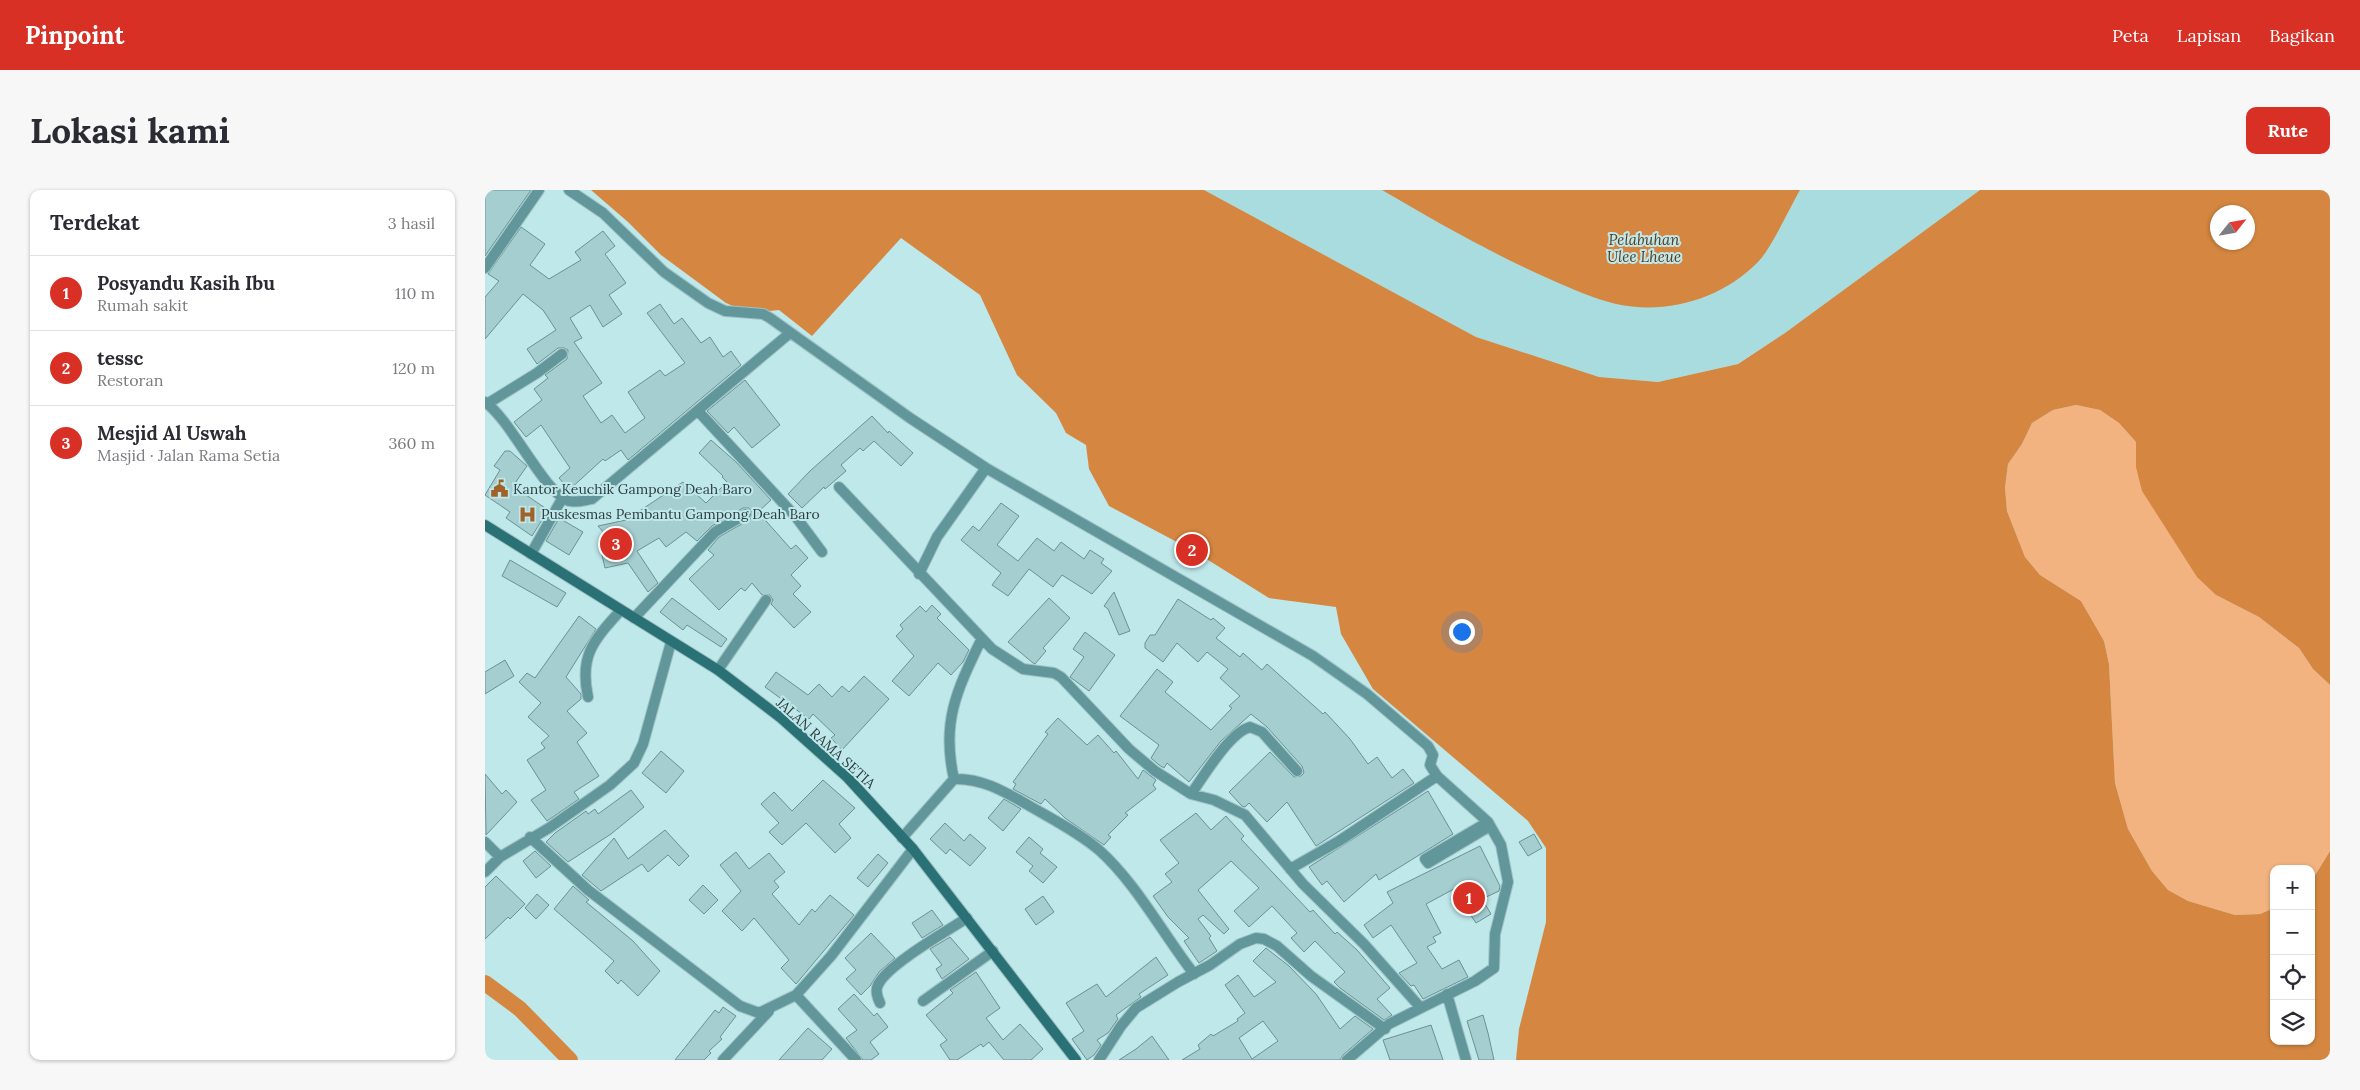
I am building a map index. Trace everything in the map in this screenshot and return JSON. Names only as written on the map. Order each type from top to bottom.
[{"type":"street","points":[[485,268],[539,190]]},
{"type":"street","points":[[569,190],[603,213],[664,272],[708,303],[735,313],[763,314],[910,418],[986,468],[1313,656],[1367,694],[1422,740],[1432,752],[1430,765],[1437,776],[1488,822],[1501,845],[1507,882],[1495,934],[1494,968],[1475,981],[1389,1024],[1385,1030],[1352,1058]]},
{"type":"street","points":[[562,354],[537,373],[486,403],[509,429],[556,493],[563,498],[576,502],[592,499],[790,332]]},
{"type":"street","points":[[698,411],[796,517],[823,552]]},
{"type":"street","points":[[919,574],[937,537],[986,468]]},
{"type":"street","points":[[839,486],[981,640],[1023,669],[1054,673],[1061,677],[1142,761],[1191,794],[1214,800],[1245,815],[1290,869],[1364,944],[1420,1007]]},
{"type":"street","points":[[531,554],[563,498]]},
{"type":"street","points":[[634,618],[715,532],[746,514]]},
{"type":"street","name":"JALAN RAMA SETIA","points":[[485,525],[718,670],[781,718],[847,777],[913,849],[993,950],[1076,1060]]},
{"type":"street","points":[[718,670],[767,600]]},
{"type":"street","points":[[588,697],[584,673],[589,650],[621,610]]},
{"type":"street","points":[[954,779],[949,756],[949,719],[963,677],[981,640]]},
{"type":"street","points":[[485,872],[499,857],[530,837],[549,828],[610,785],[634,763],[643,744],[671,642]]},
{"type":"street","points":[[1191,794],[1232,740],[1250,727],[1262,732],[1297,771]]},
{"type":"street","points":[[1290,869],[1339,841],[1437,776]]},
{"type":"street","points":[[902,838],[954,779],[967,778],[999,788],[1081,836],[1099,850],[1115,866],[1194,974]]},
{"type":"street","points":[[1488,822],[1490,826],[1427,864],[1425,860],[1488,822]]},
{"type":"street","points":[[530,837],[588,890],[740,1006],[759,1013],[796,995],[831,956],[913,849]]},
{"type":"street","points":[[485,842],[499,857]]},
{"type":"street","points":[[880,1003],[877,995],[877,985],[886,975],[905,959],[967,918]]},
{"type":"street","points":[[1099,1060],[1121,1026],[1136,1008],[1240,944],[1256,938],[1264,939],[1277,946],[1311,976],[1385,1030]]},
{"type":"street","points":[[923,1001],[993,950]]},
{"type":"street","points":[[1447,994],[1466,1060]]},
{"type":"street","points":[[796,995],[856,1060]]},
{"type":"street","points":[[723,1060],[773,1006]]},
{"type":"shaded area","points":[[1204,190],[1980,190],[1785,333],[1737,364],[1658,382],[1599,377],[1476,337]]},
{"type":"shaded area","points":[[2076,405],[2100,410],[2119,423],[2136,442],[2136,467],[2216,595],[2259,617],[2299,648],[2313,669],[2330,685],[2330,851],[2315,875],[2315,865],[2270,865],[2270,910],[2260,914],[2235,915],[2188,901],[2168,890],[2152,871],[2128,829],[2115,783],[2109,664],[2104,641],[2081,601],[2040,575],[2025,557],[2007,511],[2005,488],[2008,464],[2022,444],[2032,423],[2053,410]]},
{"type":"water","points":[[591,190],[1204,190],[1476,337],[1599,377],[1658,382],[1738,364],[1785,333],[1980,190],[2330,190],[2330,685],[2313,669],[2299,648],[2259,617],[2216,595],[2197,577],[2142,491],[2136,467],[2136,442],[2119,423],[2100,410],[2076,405],[2053,410],[2032,423],[2022,444],[2008,464],[2005,488],[2007,511],[2025,557],[2040,575],[2081,601],[2104,641],[2109,664],[2115,783],[2128,829],[2152,871],[2168,890],[2188,901],[2235,915],[2260,914],[2270,910],[2270,1045],[2315,1045],[2315,875],[2330,851],[2330,1060],[1516,1060],[1519,1029],[1546,922],[1546,848],[1528,821],[1373,689],[1341,634],[1336,607],[1269,598],[1192,550],[1109,506],[1089,469],[1086,445],[1066,433],[1056,413],[1017,375],[980,295],[901,238],[812,336],[779,310],[749,313],[726,303],[661,255],[628,222]]},
{"type":"water","name":"Pelabuhan Ulee Lheue","points":[[1382,190],[1800,190],[1769,248],[1744,275],[1728,286],[1692,301],[1654,307],[1635,307],[1616,304],[1562,285],[1483,247]]},
{"type":"building","points":[[485,190],[531,190],[485,256]]},
{"type":"building","points":[[521,227],[545,244],[530,265],[549,279],[581,260],[575,252],[603,231],[615,246],[605,254],[626,283],[609,295],[622,314],[603,327],[590,305],[570,318],[582,338],[574,342],[602,383],[583,396],[601,423],[612,415],[625,433],[645,418],[628,392],[660,370],[665,376],[685,363],[647,313],[660,304],[674,324],[682,318],[701,343],[710,337],[723,357],[731,351],[741,365],[628,460],[621,450],[605,461],[603,459],[569,490],[559,478],[570,468],[541,425],[526,437],[514,422],[542,400],[534,389],[548,378],[545,375],[567,359],[568,350],[558,348],[537,364],[527,349],[556,330],[543,310],[523,294],[485,339],[485,297],[499,281],[488,274]]},
{"type":"building","points":[[745,380],[780,425],[752,448],[734,427],[728,433],[707,411]]},
{"type":"building","points":[[872,416],[888,433],[889,431],[913,453],[901,466],[874,441],[863,451],[860,448],[841,465],[846,471],[825,489],[824,487],[802,508],[788,494],[810,471]]},
{"type":"building","points":[[711,440],[736,462],[771,500],[758,512],[791,549],[796,545],[808,558],[791,575],[801,586],[793,594],[811,612],[794,628],[771,604],[773,600],[770,595],[762,595],[752,583],[745,591],[741,588],[719,610],[689,579],[714,555],[708,550],[719,537],[752,518],[753,514],[749,508],[743,508],[712,526],[697,541],[686,532],[666,547],[659,538],[637,551],[658,583],[648,592],[628,563],[605,568],[599,542],[627,559],[598,526],[626,520],[683,482],[706,503],[727,482],[699,453]]},
{"type":"building","points":[[505,451],[510,451],[527,466],[513,486],[548,510],[532,536],[506,518],[510,512],[485,495],[500,470],[494,466]]},
{"type":"building","points":[[1001,503],[1019,516],[997,545],[1018,561],[1037,538],[1054,551],[1061,542],[1084,559],[1090,550],[1104,559],[1101,563],[1112,571],[1092,594],[1062,575],[1053,587],[1029,569],[1008,596],[992,585],[1001,573],[961,540],[973,526],[979,531]]},
{"type":"building","points":[[559,518],[583,532],[569,555],[546,541]]},
{"type":"building","points":[[510,560],[566,593],[557,607],[502,576]]},
{"type":"building","points":[[1114,592],[1130,631],[1119,635],[1108,609],[1104,606]]},
{"type":"building","points":[[672,598],[727,639],[721,647],[687,625],[683,630],[660,612]]},
{"type":"building","points":[[1049,598],[1070,618],[1043,648],[1046,651],[1035,664],[1008,642]]},
{"type":"building","points":[[1178,599],[1211,620],[1213,618],[1225,628],[1216,638],[1240,657],[1243,653],[1262,670],[1267,664],[1323,714],[1325,712],[1350,739],[1368,764],[1377,757],[1392,778],[1403,769],[1414,783],[1316,846],[1287,802],[1267,822],[1249,803],[1245,807],[1242,806],[1229,792],[1270,752],[1294,777],[1301,776],[1304,773],[1302,766],[1267,727],[1251,714],[1221,741],[1189,782],[1167,763],[1164,768],[1159,765],[1151,758],[1159,745],[1120,716],[1157,669],[1173,682],[1165,692],[1211,730],[1232,708],[1229,706],[1240,696],[1220,678],[1228,669],[1207,652],[1198,662],[1177,643],[1163,662],[1145,648],[1145,643],[1150,635],[1155,635]]},
{"type":"building","points":[[932,605],[941,614],[937,618],[969,650],[963,662],[951,675],[938,663],[909,696],[892,681],[914,656],[896,636],[903,629],[900,625],[920,606],[926,612]]},
{"type":"building","points":[[579,616],[596,629],[566,677],[581,694],[581,699],[567,711],[587,733],[577,742],[599,776],[574,792],[579,799],[547,821],[531,800],[546,790],[527,760],[545,748],[541,743],[549,736],[528,717],[541,703],[519,682],[527,673],[535,678]]},
{"type":"building","points":[[1085,632],[1115,655],[1089,691],[1070,677],[1084,657],[1073,649]]},
{"type":"building","points":[[505,660],[514,676],[485,694],[485,672]]},
{"type":"building","points":[[776,672],[808,695],[819,684],[832,697],[842,686],[849,692],[864,676],[889,699],[842,750],[831,738],[835,735],[813,714],[809,719],[765,687]]},
{"type":"building","points":[[1058,718],[1087,745],[1098,735],[1114,753],[1116,751],[1138,779],[1143,770],[1156,780],[1153,785],[1156,789],[1125,813],[1128,815],[1108,835],[1111,837],[1104,845],[1065,818],[1045,799],[1041,804],[1013,789],[1016,784],[1013,782],[1048,734],[1045,732]]},
{"type":"building","points":[[661,751],[684,771],[666,793],[642,773]]},
{"type":"building","points":[[485,774],[502,794],[506,790],[517,802],[486,835]]},
{"type":"building","points":[[823,780],[855,808],[839,824],[851,838],[835,853],[806,823],[782,845],[769,832],[779,823],[761,804],[774,792],[792,811]]},
{"type":"building","points":[[631,790],[644,807],[611,834],[568,862],[546,842],[555,833],[586,811],[588,814],[595,809],[598,814]]},
{"type":"building","points":[[1428,791],[1453,834],[1379,880],[1376,874],[1344,902],[1327,881],[1322,885],[1309,867]]},
{"type":"building","points":[[1004,799],[1021,809],[1003,831],[988,818]]},
{"type":"building","points":[[1196,813],[1211,830],[1226,816],[1244,836],[1241,839],[1310,912],[1313,910],[1335,934],[1337,932],[1357,950],[1390,988],[1377,999],[1392,1015],[1384,1020],[1340,988],[1334,982],[1345,972],[1315,941],[1304,952],[1291,938],[1297,933],[1272,906],[1249,927],[1234,911],[1259,888],[1231,861],[1198,890],[1229,929],[1224,934],[1203,915],[1198,919],[1211,936],[1209,938],[1217,951],[1199,963],[1184,941],[1189,938],[1168,917],[1153,896],[1172,882],[1165,874],[1179,863],[1160,840]]},
{"type":"building","points":[[945,823],[964,841],[970,834],[986,848],[970,866],[950,849],[946,854],[930,839]]},
{"type":"building","points":[[665,830],[689,856],[679,866],[668,855],[648,872],[642,864],[601,891],[582,875],[614,838],[628,859]]},
{"type":"building","points":[[1534,834],[1542,848],[1528,856],[1519,842]]},
{"type":"building","points":[[1029,837],[1043,849],[1040,853],[1057,867],[1043,883],[1029,871],[1033,866],[1016,852]]},
{"type":"building","points":[[1480,846],[1500,886],[1499,891],[1482,899],[1491,914],[1476,923],[1466,908],[1464,909],[1454,889],[1426,904],[1441,933],[1433,937],[1436,942],[1427,947],[1442,969],[1459,960],[1468,977],[1423,999],[1414,985],[1411,986],[1399,973],[1417,963],[1391,925],[1373,938],[1364,925],[1393,903],[1387,892]]},
{"type":"building","points":[[535,851],[551,866],[536,878],[523,861]]},
{"type":"building","points":[[736,852],[749,869],[769,853],[785,872],[774,881],[779,887],[772,894],[799,925],[812,909],[815,912],[830,895],[854,915],[796,984],[781,968],[789,960],[754,918],[742,931],[722,911],[741,891],[720,865]]},
{"type":"building","points":[[878,854],[888,863],[868,887],[857,878]]},
{"type":"building","points":[[496,876],[525,904],[485,939],[485,887]]},
{"type":"building","points":[[703,885],[718,900],[704,914],[689,900]]},
{"type":"building","points":[[573,886],[589,900],[586,902],[633,941],[660,971],[638,996],[621,980],[618,984],[605,971],[614,961],[554,909]]},
{"type":"building","points":[[537,894],[549,905],[536,919],[525,908]]},
{"type":"building","points":[[1043,896],[1054,912],[1036,925],[1025,909]]},
{"type":"building","points":[[932,910],[943,925],[922,938],[912,923]]},
{"type":"building","points":[[871,933],[895,958],[879,972],[870,986],[861,995],[846,979],[856,970],[845,958]]},
{"type":"building","points":[[950,937],[969,959],[942,979],[936,969],[942,965],[930,949]]},
{"type":"building","points":[[1266,948],[1289,966],[1316,994],[1340,1029],[1355,1016],[1373,1029],[1343,1055],[1340,1060],[1182,1060],[1200,1049],[1198,1045],[1211,1034],[1213,1036],[1238,1021],[1237,1019],[1245,1013],[1225,985],[1238,975],[1254,997],[1276,982],[1253,961]],"holes":[[[1263,1021],[1278,1041],[1252,1059],[1239,1038]]]},
{"type":"building","points":[[1156,957],[1168,975],[1139,994],[1141,997],[1116,1015],[1118,1019],[1108,1033],[1097,1040],[1101,1045],[1094,1055],[1087,1060],[1072,1039],[1084,1031],[1066,1003],[1097,984],[1106,997]]},
{"type":"building","points":[[976,972],[1000,1008],[986,1018],[1003,1040],[1020,1024],[1043,1049],[1031,1060],[1004,1060],[989,1042],[983,1047],[981,1044],[957,1060],[950,1060],[940,1045],[947,1040],[926,1015],[953,993],[950,990]]},
{"type":"building","points":[[854,994],[874,1016],[877,1013],[888,1027],[870,1042],[879,1054],[871,1060],[863,1060],[846,1038],[857,1030],[838,1009]]},
{"type":"building","points":[[723,1007],[736,1016],[720,1037],[722,1039],[709,1051],[711,1053],[704,1060],[675,1060],[715,1010],[719,1013]]},
{"type":"building","points":[[1483,1015],[1494,1060],[1479,1060],[1467,1021]]},
{"type":"building","points":[[1431,1025],[1443,1060],[1390,1060],[1383,1040]]},
{"type":"building","points":[[808,1028],[832,1049],[822,1060],[779,1060]]},
{"type":"building","points":[[1152,1036],[1169,1060],[1119,1060],[1136,1049]]},
{"type":"waterway","points":[[485,983],[520,1009],[570,1060]]},
{"type":"place","name":"Kantor Keuchik Gampong Deah Baro","points":[[499,489]]},
{"type":"place","name":"Puskesmas Pembantu Gampong Deah Baro","points":[[527,514]]},
{"type":"place","name":"Mesjid Al Uswah","points":[[616,544]]},
{"type":"place","name":"tessc","points":[[1192,550]]},
{"type":"place","name":"Posyandu Kasih Ibu","points":[[1469,898]]}]
